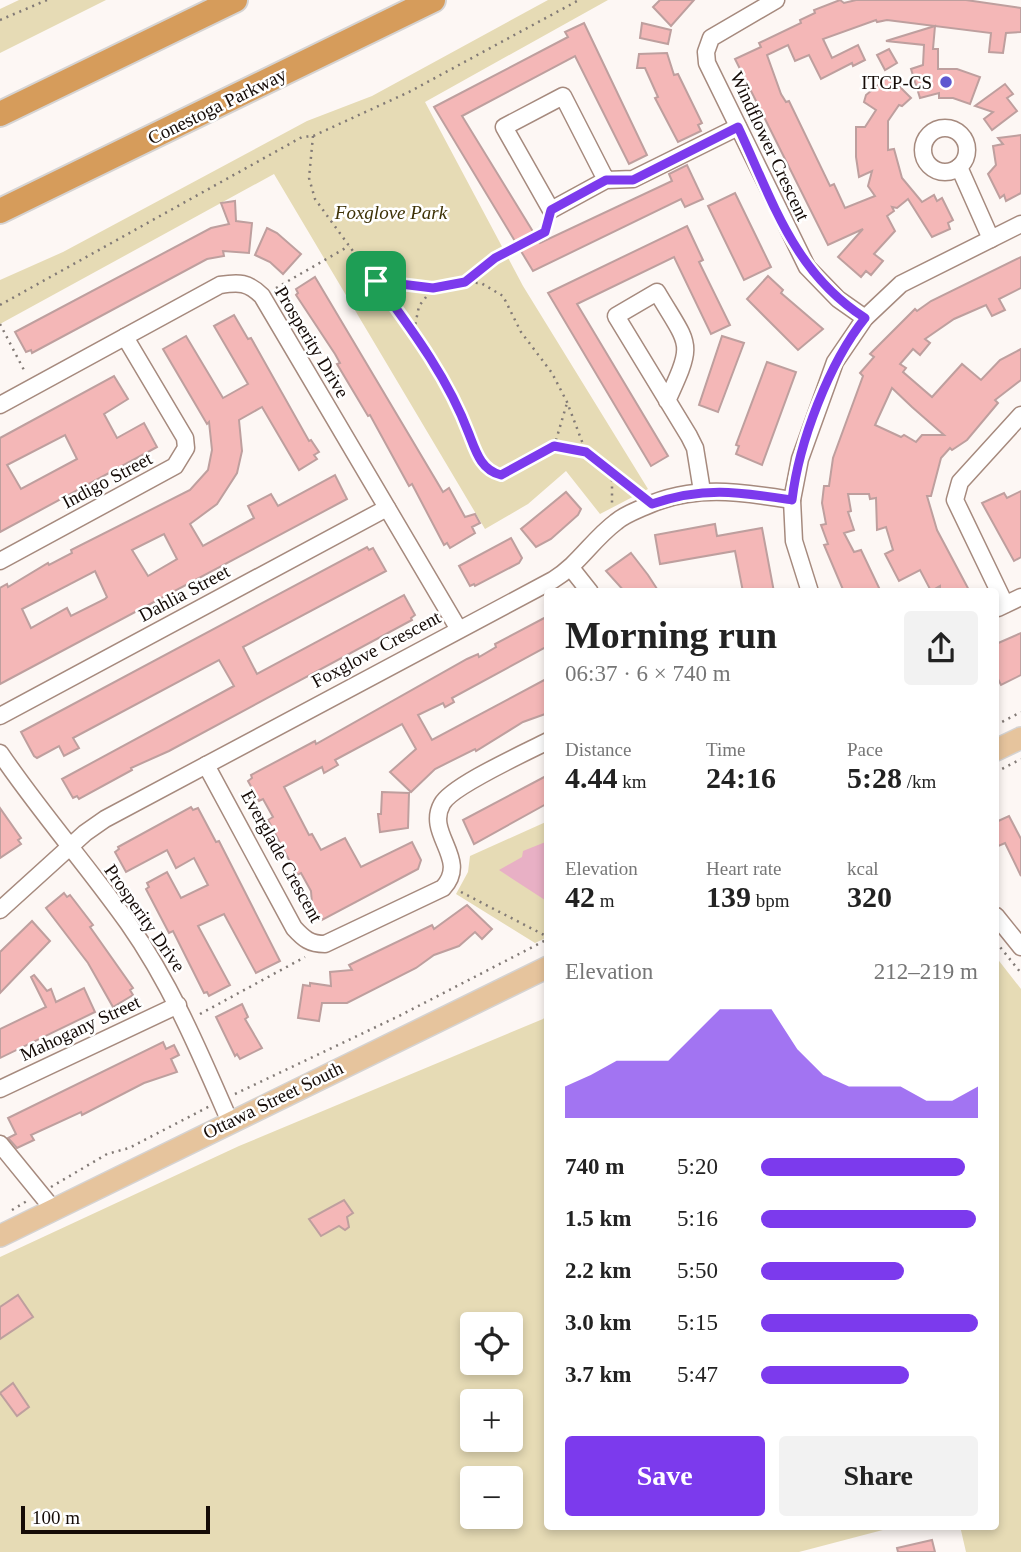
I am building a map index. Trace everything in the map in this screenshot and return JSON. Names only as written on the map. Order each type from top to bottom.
[{"type":"highway","points":[[0,114],[235,0]]},
{"type":"highway","name":"Conestoga Parkway","points":[[0,211],[433,0]]},
{"type":"main road","points":[[999,749],[1021,738]]},
{"type":"main road","name":"Ottawa Street South","points":[[0,1236],[47,1201],[230,1122],[544,969]]},
{"type":"street","name":"Windflower Crescent","points":[[776,0],[721,29],[708,44],[707,63],[807,267],[838,299],[865,318]]},
{"type":"street","points":[[606,180],[564,96],[504,127],[551,210],[606,180],[633,180],[738,127]]},
{"type":"street","points":[[959,167],[991,239]]},
{"type":"street","points":[[809,588],[794,541],[792,500],[800,459],[835,362],[865,318],[901,284],[1021,224]]},
{"type":"street","name":"Prosperity Drive","points":[[0,405],[220,285],[236,282],[251,285],[262,296],[458,628]]},
{"type":"street","points":[[667,401],[686,360],[687,342],[657,292],[616,316],[695,448],[702,491]]},
{"type":"street","name":"Indigo Street","points":[[0,561],[176,466],[183,457],[186,438],[125,337]]},
{"type":"street","points":[[993,588],[955,500],[960,482],[1021,415]]},
{"type":"street","name":"Foxglove Crescent","points":[[0,910],[71,849],[85,833],[105,819],[571,568],[618,519],[652,504],[702,491],[745,492],[792,500]]},
{"type":"street","name":"Dahlia Street","points":[[0,716],[387,508]]},
{"type":"street","points":[[571,568],[587,588]]},
{"type":"street","points":[[1001,607],[1021,597]]},
{"type":"street","name":"Everglade Crescent","points":[[206,765],[294,928],[303,938],[314,944],[325,944],[443,888],[449,882],[454,866],[437,821],[442,801],[460,788],[544,743]]},
{"type":"street","name":"Prosperity Drive","points":[[0,753],[40,813],[128,923],[178,1005],[230,1122]]},
{"type":"street","points":[[999,919],[1018,936]]},
{"type":"street","name":"Mahogany Street","points":[[0,1089],[178,1005]]},
{"type":"street","points":[[0,1144],[47,1201]]},
{"type":"path","points":[[0,20],[47,0]]},
{"type":"path","points":[[0,305],[302,137],[313,136],[409,92],[579,0]]},
{"type":"path","points":[[313,136],[309,178],[316,199],[414,331],[447,387],[477,454],[493,472],[501,475],[554,446],[586,452],[652,504]]},
{"type":"path","points":[[465,282],[495,258],[545,232],[551,210]]},
{"type":"path","points":[[276,288],[349,246]]},
{"type":"path","points":[[376,281],[433,288],[465,282],[481,283],[503,296],[525,339],[552,373],[568,402],[586,452]]},
{"type":"path","points":[[414,331],[419,306],[433,288]]},
{"type":"path","points":[[0,324],[26,372]]},
{"type":"path","points":[[554,446],[568,402]]},
{"type":"path","points":[[612,474],[612,505]]},
{"type":"path","points":[[999,723],[1021,712]]},
{"type":"path","points":[[999,770],[1021,759]]},
{"type":"path","points":[[461,892],[544,936]]},
{"type":"path","points":[[233,1095],[399,1016],[544,940]]},
{"type":"path","points":[[999,946],[1021,973]]},
{"type":"path","points":[[200,1014],[305,957]]},
{"type":"path","points":[[10,1211],[47,1201],[107,1154],[129,1148],[212,1105]]},
{"type":"green space","points":[[19,0],[106,0],[0,53],[0,9]]},
{"type":"green space","name":"Foxglove Park","points":[[548,0],[608,0],[425,102],[523,286],[648,489],[600,514],[566,471],[528,504],[485,529],[274,174],[0,324],[0,280],[63,252],[307,121],[372,96]]},
{"type":"green space","points":[[544,823],[544,939],[535,943],[456,894],[468,872],[470,856]]},
{"type":"green space","points":[[999,961],[1021,989],[1021,1552],[966,1552],[961,1530],[999,1530]]},
{"type":"green space","points":[[544,1018],[544,1530],[883,1530],[799,1552],[0,1552],[0,1257],[239,1146]]},
{"type":"shaded area","points":[[544,843],[544,899],[499,870],[522,857],[523,851]]},
{"type":"building","points":[[660,0],[694,0],[671,26],[653,7]]},
{"type":"building","points":[[840,0],[844,3],[856,0],[966,0],[1021,8],[1021,32],[1006,33],[1003,53],[989,52],[991,33],[876,20],[823,39],[832,58],[858,45],[865,60],[853,66],[852,63],[821,79],[809,55],[795,61],[788,45],[767,55],[781,94],[786,102],[789,101],[830,186],[834,184],[845,208],[875,196],[868,186],[872,171],[859,177],[856,157],[856,127],[865,127],[876,110],[864,102],[866,95],[889,76],[911,98],[902,106],[899,105],[888,121],[888,150],[894,149],[902,178],[922,202],[934,195],[937,201],[942,198],[953,220],[948,223],[950,229],[932,237],[908,199],[897,208],[892,207],[894,211],[887,216],[895,231],[874,254],[883,261],[871,275],[866,271],[861,277],[838,257],[863,229],[828,245],[735,59],[761,47],[759,43],[801,23],[800,20],[815,13],[814,10]]},
{"type":"building","points":[[584,23],[647,155],[629,164],[575,56],[462,116],[540,243],[672,181],[669,174],[687,165],[703,199],[685,207],[681,199],[533,271],[434,107],[568,37],[565,32]]},
{"type":"building","points":[[642,23],[671,30],[668,44],[640,38]]},
{"type":"building","points":[[935,26],[933,49],[938,49],[938,69],[957,69],[980,77],[970,104],[953,98],[939,98],[939,93],[920,98],[911,69],[923,65],[924,45],[886,41]]},
{"type":"building","points":[[889,49],[897,63],[885,70],[877,55]]},
{"type":"building","points":[[667,53],[674,75],[678,74],[702,123],[698,125],[701,131],[678,142],[655,98],[658,97],[645,68],[637,68],[639,54]]},
{"type":"building","points":[[1005,84],[1013,94],[1007,98],[1017,111],[992,130],[984,119],[993,112],[975,106]]},
{"type":"building","points":[[1021,135],[1021,193],[1006,201],[1004,195],[1000,198],[988,174],[996,165],[993,146],[1003,144],[998,138]]},
{"type":"building","points":[[735,193],[771,267],[744,280],[708,206]]},
{"type":"building","points":[[235,201],[236,221],[252,223],[249,253],[223,251],[224,256],[207,259],[32,353],[31,350],[26,352],[15,332],[211,228],[229,224],[221,203]]},
{"type":"building","points":[[687,226],[703,260],[699,262],[730,325],[711,334],[674,257],[577,304],[668,456],[651,466],[548,293]]},
{"type":"building","points":[[267,228],[277,233],[301,254],[283,274],[270,262],[255,255]]},
{"type":"building","points":[[1021,257],[1021,288],[999,299],[1005,310],[992,316],[986,305],[954,319],[925,339],[930,343],[920,355],[913,349],[900,364],[906,368],[903,372],[932,397],[962,364],[981,380],[1000,360],[1021,349],[1021,380],[995,400],[998,403],[967,440],[952,450],[950,448],[941,458],[931,496],[927,496],[937,530],[968,588],[929,588],[920,570],[899,581],[885,554],[893,550],[886,527],[877,530],[876,498],[870,499],[869,494],[848,494],[851,511],[848,512],[854,530],[844,533],[854,552],[861,550],[879,588],[842,588],[824,545],[828,544],[821,525],[826,524],[822,503],[824,486],[829,486],[833,458],[863,376],[860,373],[874,357],[870,354],[915,309],[917,311],[931,301]],"holes":[[[892,388],[944,435],[922,435],[916,442],[875,425]]]},
{"type":"building","points":[[768,276],[783,290],[781,293],[823,329],[798,350],[747,299]]},
{"type":"building","points":[[315,277],[443,492],[449,488],[465,517],[475,514],[480,523],[472,527],[475,533],[450,548],[447,543],[444,545],[412,484],[409,486],[370,415],[368,416],[337,364],[340,363],[335,354],[296,295],[296,289]]},
{"type":"building","points":[[234,315],[248,339],[251,338],[309,441],[311,440],[319,452],[314,455],[317,459],[299,470],[262,407],[239,420],[242,451],[237,473],[217,504],[190,524],[203,546],[254,518],[248,506],[271,494],[278,506],[335,475],[347,499],[0,684],[0,588],[7,584],[8,587],[48,563],[49,565],[72,553],[71,550],[190,490],[208,470],[212,450],[209,422],[207,424],[163,349],[186,336],[223,398],[248,384],[214,326]],"holes":[[[164,534],[177,559],[148,576],[132,550]],[[95,571],[107,597],[105,599],[71,616],[67,608],[31,628],[22,609]]]},
{"type":"building","points":[[722,336],[744,343],[718,412],[699,405]]},
{"type":"building","points":[[767,362],[796,372],[762,465],[736,454],[739,446],[736,445]]},
{"type":"building","points":[[114,376],[128,399],[104,414],[117,438],[144,423],[157,447],[0,532],[0,438]],"holes":[[[65,435],[77,459],[21,489],[7,465]]]},
{"type":"building","points":[[1021,491],[1021,557],[1014,561],[982,503],[1004,493],[1007,498]]},
{"type":"building","points":[[566,492],[581,509],[578,515],[551,539],[536,547],[521,529]]},
{"type":"building","points":[[715,524],[717,536],[762,528],[773,588],[742,588],[735,551],[660,564],[655,535]]},
{"type":"building","points":[[511,538],[522,558],[519,563],[475,586],[470,586],[459,566]]},
{"type":"building","points":[[367,547],[369,550],[373,548],[386,571],[243,647],[257,674],[404,595],[415,615],[412,620],[169,751],[131,768],[132,770],[79,799],[77,796],[73,798],[62,779],[234,686],[219,660],[73,738],[79,748],[64,756],[59,746],[37,758],[34,756],[21,732]]},
{"type":"building","points":[[631,553],[656,588],[621,588],[606,571]]},
{"type":"building","points":[[544,618],[544,648],[452,698],[454,702],[445,707],[443,703],[418,715],[432,740],[544,680],[544,714],[523,722],[476,751],[475,749],[435,769],[411,792],[390,772],[416,749],[402,724],[335,760],[338,765],[324,773],[322,767],[284,787],[309,835],[312,834],[321,850],[345,838],[361,867],[412,842],[421,860],[418,869],[322,920],[312,904],[311,891],[301,873],[297,875],[268,820],[273,817],[263,799],[259,801],[248,781],[252,778],[251,775],[315,741],[316,744],[467,659],[478,654],[479,657],[496,647],[495,644]]},
{"type":"building","points":[[1021,633],[1021,675],[1001,685],[999,681],[999,643]]},
{"type":"building","points":[[544,777],[544,805],[474,844],[463,820]]},
{"type":"building","points":[[382,792],[409,793],[408,828],[380,832],[378,814],[381,814]]},
{"type":"building","points":[[191,807],[193,810],[198,808],[216,842],[219,841],[280,961],[256,973],[224,914],[198,926],[230,985],[209,996],[207,992],[204,993],[173,931],[169,933],[146,889],[149,887],[147,883],[167,872],[181,898],[208,885],[194,858],[176,868],[167,850],[126,872],[115,852],[118,847]]},
{"type":"building","points":[[0,808],[21,838],[18,840],[21,844],[0,858]]},
{"type":"building","points":[[1009,816],[1021,839],[1021,876],[1005,843],[999,846],[999,821]]},
{"type":"building","points":[[64,893],[67,897],[70,895],[93,925],[90,927],[133,988],[130,990],[133,995],[113,1007],[88,963],[46,908]]},
{"type":"building","points":[[467,905],[492,929],[482,939],[475,932],[459,946],[434,955],[416,968],[347,1003],[322,1003],[319,1021],[298,1018],[303,985],[310,986],[310,983],[331,986],[330,972],[352,970],[349,965],[432,925],[434,929]]},
{"type":"building","points":[[32,921],[50,941],[0,993],[0,952]]},
{"type":"building","points":[[34,975],[47,991],[51,989],[56,1002],[84,988],[95,1012],[0,1058],[0,1029],[46,1007],[31,977]]},
{"type":"building","points":[[242,1004],[248,1017],[245,1019],[262,1048],[240,1059],[237,1054],[235,1056],[216,1017]]},
{"type":"building","points":[[163,1042],[166,1049],[174,1045],[179,1055],[171,1059],[177,1072],[144,1083],[82,1115],[81,1112],[31,1135],[34,1140],[17,1148],[8,1138],[16,1134],[8,1118]]},
{"type":"building","points":[[344,1200],[353,1213],[347,1217],[349,1227],[345,1230],[339,1226],[321,1236],[309,1219]]},
{"type":"building","points":[[18,1295],[33,1317],[0,1339],[0,1307]]},
{"type":"building","points":[[13,1383],[29,1407],[17,1416],[0,1393]]},
{"type":"building","points":[[932,1540],[935,1552],[898,1552],[897,1548]]},
{"type":"place","name":"ITCP-CS","points":[[946,82]]},
{"type":"route","points":[[738,127],[801,258],[838,299],[865,318],[835,362],[800,459],[792,500],[723,490],[687,493],[652,504],[586,452],[554,446],[501,475],[484,465],[433,361],[376,281],[433,288],[453,282],[465,282],[495,258],[545,232],[551,210],[606,180],[633,180],[738,127]]}]
